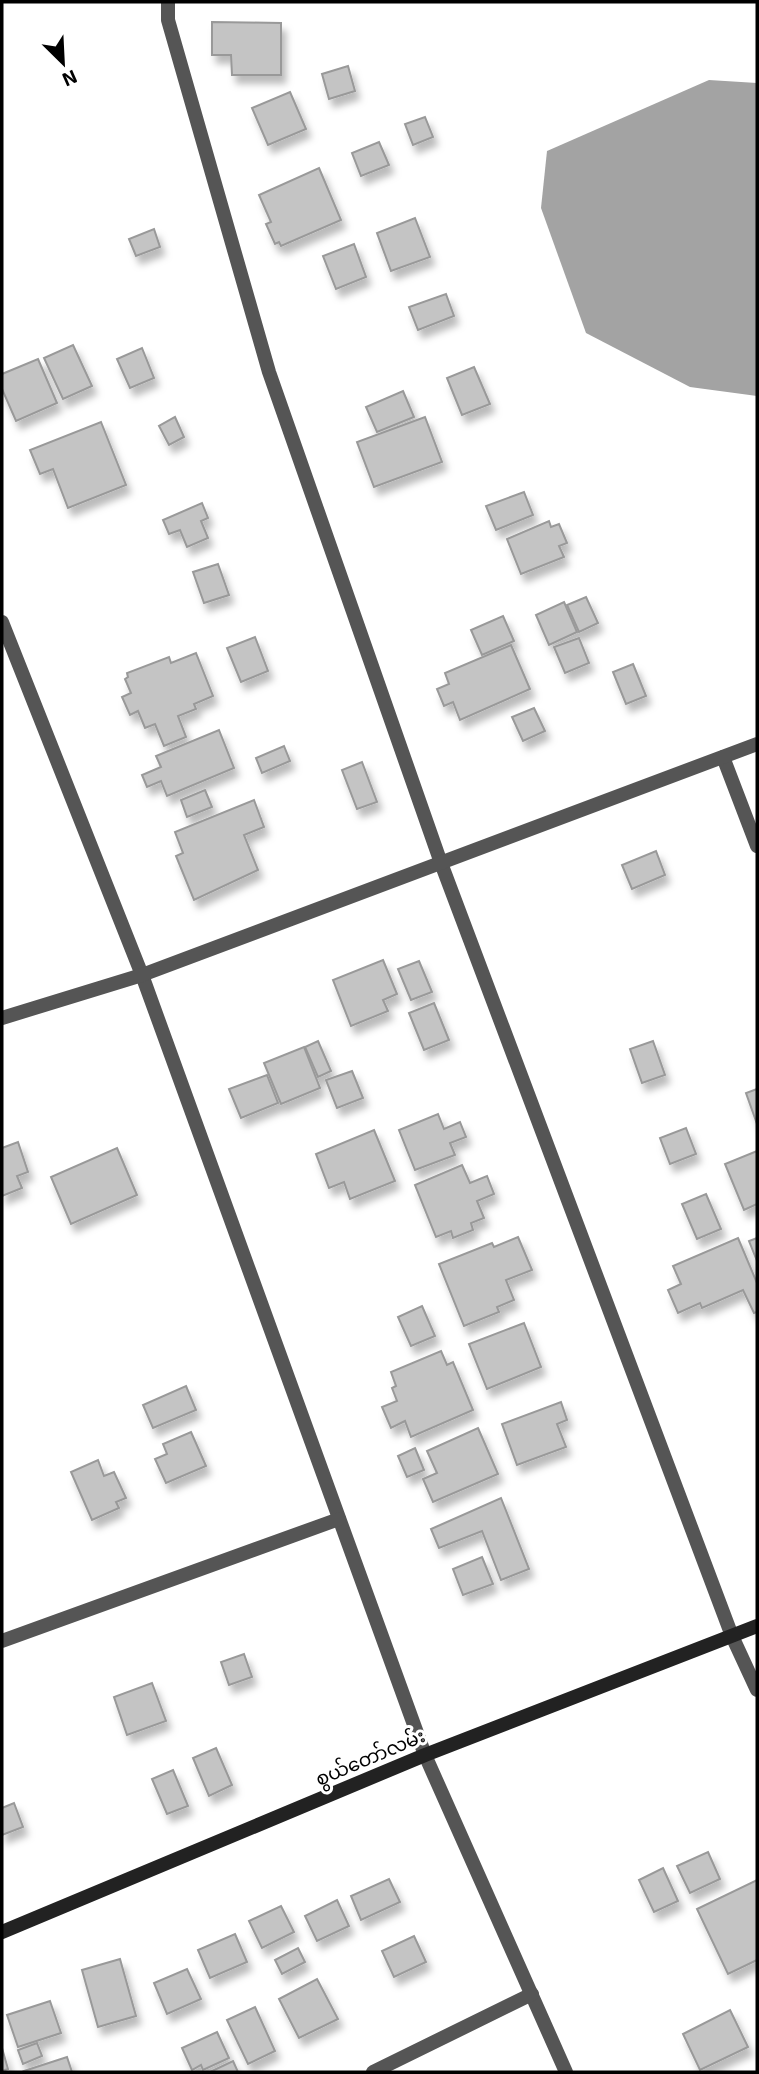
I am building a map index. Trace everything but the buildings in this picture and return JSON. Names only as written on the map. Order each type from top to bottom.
[{"type":"street","points":[[168,2],[168,20],[270,372],[442,863],[732,1636],[757,1690]]},
{"type":"street","points":[[2,622],[142,975],[425,1755],[566,2072]]},
{"type":"street","points":[[2,1018],[142,975],[757,744]]},
{"type":"street","points":[[723,757],[757,846]]},
{"type":"street","points":[[2,1641],[339,1519]]},
{"type":"street","name":"စွယ်တော်လမ်း","points":[[2,1933],[425,1755],[757,1626]]},
{"type":"street","points":[[373,2072],[532,1994]]},
{"type":"shaded area","points":[[709,80],[757,83],[757,396],[690,387],[586,333],[541,208],[547,151]]}]
